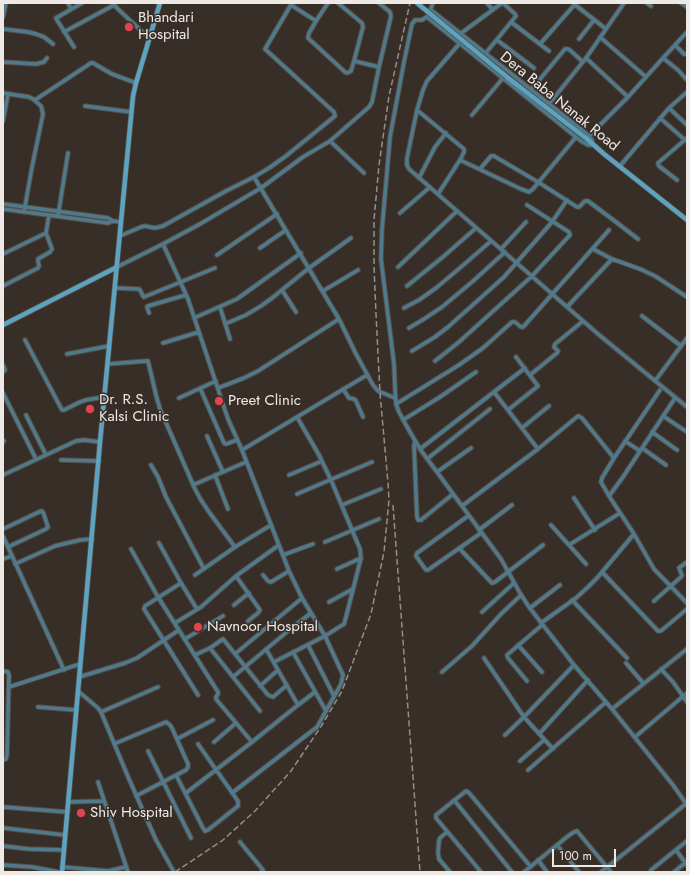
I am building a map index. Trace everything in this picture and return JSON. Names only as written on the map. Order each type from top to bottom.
[{"type":"main road","points":[[61,870],[131,112],[136,83],[160,3]]},
{"type":"main road","name":"Dera Baba Nanak Road","points":[[416,3],[507,76],[588,138],[593,144],[687,220]]},
{"type":"main road","points":[[3,324],[117,266]]},
{"type":"street","points":[[3,17],[6,3]]},
{"type":"street","points":[[68,3],[71,9]]},
{"type":"street","points":[[74,47],[56,18],[82,3]]},
{"type":"street","points":[[328,3],[308,36],[309,40],[345,72],[349,72],[351,71],[363,26],[362,23],[338,3]]},
{"type":"street","points":[[117,266],[200,224],[261,188],[330,141],[370,106],[391,14],[379,3]]},
{"type":"street","points":[[433,3],[427,17],[422,20],[415,20],[412,24],[390,137],[386,172],[381,259],[394,364],[396,404],[415,442],[493,549],[530,608],[574,665],[635,737],[687,804],[601,872]]},
{"type":"street","points":[[487,3],[493,10]]},
{"type":"street","points":[[454,38],[503,3],[516,15],[516,18],[485,54]]},
{"type":"street","points":[[540,44],[574,3],[606,29]]},
{"type":"street","points":[[549,104],[586,58],[624,3]]},
{"type":"street","points":[[647,3],[651,6]]},
{"type":"street","points":[[681,3],[687,7]]},
{"type":"street","points":[[64,32],[113,4],[149,38]]},
{"type":"street","points":[[120,236],[145,226],[155,228],[163,226],[254,177],[270,168],[334,118],[334,112],[265,49],[291,4],[316,21]]},
{"type":"street","points":[[430,10],[549,104],[588,138],[628,97],[687,32]]},
{"type":"street","points":[[427,17],[576,137],[586,144],[593,144]]},
{"type":"street","points":[[579,39],[594,20]]},
{"type":"street","points":[[512,22],[549,51]]},
{"type":"street","points":[[3,29],[36,34],[53,44]]},
{"type":"street","points":[[600,37],[646,77]]},
{"type":"street","points":[[497,40],[534,68]]},
{"type":"street","points":[[460,43],[427,81],[423,90],[417,110],[407,166],[583,321],[687,407]]},
{"type":"street","points":[[675,44],[684,54],[687,54]]},
{"type":"street","points":[[531,90],[565,49],[571,51],[583,62]]},
{"type":"street","points":[[3,62],[36,64],[44,62],[47,58]]},
{"type":"street","points":[[586,58],[628,97]]},
{"type":"street","points":[[663,58],[678,70],[687,80]]},
{"type":"street","points":[[354,61],[379,67]]},
{"type":"street","points":[[35,100],[93,63],[112,74],[136,83]]},
{"type":"street","points":[[472,115],[503,78]]},
{"type":"street","points":[[620,166],[669,108],[687,92]]},
{"type":"street","points":[[3,93],[35,100],[41,106],[43,114],[24,212]]},
{"type":"street","points":[[3,121],[8,94]]},
{"type":"street","points":[[85,106],[131,112]]},
{"type":"street","points":[[669,108],[687,125]]},
{"type":"street","points":[[417,110],[464,149],[460,160],[438,194]]},
{"type":"street","points":[[660,118],[686,139],[658,163],[659,166],[677,180]]},
{"type":"street","points":[[419,178],[435,147],[446,133]]},
{"type":"street","points":[[460,160],[529,192],[576,137]]},
{"type":"street","points":[[330,141],[364,173]]},
{"type":"street","points":[[58,216],[68,152]]},
{"type":"street","points":[[480,169],[493,155],[578,207],[585,201],[588,201],[638,239]]},
{"type":"street","points":[[254,177],[340,319],[367,375],[378,391],[395,398]]},
{"type":"street","points":[[400,213],[430,187]]},
{"type":"street","points":[[412,351],[448,327],[504,277],[552,222],[567,200]]},
{"type":"street","points":[[3,204],[108,218],[113,221],[121,222]]},
{"type":"street","points":[[435,361],[459,342],[532,276],[570,235],[569,232],[527,205]]},
{"type":"street","points":[[3,209],[108,223],[113,221]]},
{"type":"street","points":[[398,267],[457,211]]},
{"type":"street","points":[[216,254],[277,214]]},
{"type":"street","points":[[3,286],[38,268],[38,259],[50,252],[52,248],[46,233],[49,215]]},
{"type":"street","points":[[501,249],[526,222]]},
{"type":"street","points":[[406,286],[476,228]]},
{"type":"street","points":[[260,248],[286,230]]},
{"type":"street","points":[[396,404],[459,365],[488,344],[512,322],[515,322],[523,327],[609,230]]},
{"type":"street","points":[[3,254],[46,233]]},
{"type":"street","points":[[225,324],[246,315],[272,298],[309,268],[351,238]]},
{"type":"street","points":[[404,308],[436,288],[491,241]]},
{"type":"street","points":[[163,244],[186,295],[228,419],[242,450],[289,571],[302,598],[325,636],[343,675],[341,684],[315,729],[232,793]]},
{"type":"street","points":[[593,249],[612,259],[650,274],[687,297]]},
{"type":"street","points":[[409,328],[442,307],[505,252]]},
{"type":"street","points":[[194,318],[237,299],[300,254]]},
{"type":"street","points":[[567,307],[612,259]]},
{"type":"street","points":[[115,288],[138,289],[141,291],[142,296],[144,296],[215,268]]},
{"type":"street","points":[[323,291],[358,270]]},
{"type":"street","points":[[282,290],[296,312]]},
{"type":"street","points":[[149,313],[148,306],[186,295]]},
{"type":"street","points":[[220,307],[230,339]]},
{"type":"street","points":[[642,316],[681,346]]},
{"type":"street","points":[[218,388],[258,371],[340,319]]},
{"type":"street","points":[[530,375],[558,351],[554,347],[555,344],[583,321]]},
{"type":"street","points":[[163,343],[199,332]]},
{"type":"street","points":[[655,382],[687,338]]},
{"type":"street","points":[[25,340],[62,410],[86,400],[104,397]]},
{"type":"street","points":[[67,354],[109,346]]},
{"type":"street","points":[[508,410],[538,386],[516,356]]},
{"type":"street","points":[[108,364],[148,361],[160,409],[193,485],[201,500],[235,547]]},
{"type":"street","points":[[3,365],[5,370],[3,372]]},
{"type":"street","points":[[420,449],[525,368]]},
{"type":"street","points":[[403,420],[476,372]]},
{"type":"street","points":[[242,450],[367,375]]},
{"type":"street","points":[[179,398],[216,380]]},
{"type":"street","points":[[200,388],[224,443],[226,444],[237,440]]},
{"type":"street","points":[[343,389],[349,398],[356,401],[363,416]]},
{"type":"street","points":[[660,390],[625,441],[601,480],[654,569],[687,603]]},
{"type":"street","points":[[494,392],[538,449]]},
{"type":"street","points":[[3,393],[36,459]]},
{"type":"street","points":[[610,496],[675,398]]},
{"type":"street","points":[[522,428],[549,406]]},
{"type":"street","points":[[427,459],[490,409]]},
{"type":"street","points":[[26,415],[46,455]]},
{"type":"street","points":[[462,506],[538,449],[578,416],[582,418],[614,458]]},
{"type":"street","points":[[663,416],[687,432]]},
{"type":"street","points":[[274,662],[325,636],[344,624],[361,558],[360,548],[331,480],[297,417]]},
{"type":"street","points":[[652,432],[677,450]]},
{"type":"street","points":[[207,436],[223,472]]},
{"type":"street","points":[[3,475],[76,441],[100,442]]},
{"type":"street","points":[[625,441],[666,465]]},
{"type":"street","points":[[415,442],[418,520],[421,520],[453,494]]},
{"type":"street","points":[[437,472],[470,448]]},
{"type":"street","points":[[61,460],[99,460]]},
{"type":"street","points":[[289,475],[322,461]]},
{"type":"street","points":[[193,485],[246,462]]},
{"type":"street","points":[[297,494],[372,462]]},
{"type":"street","points":[[151,465],[158,477],[166,497],[204,568]]},
{"type":"street","points":[[215,475],[228,508]]},
{"type":"street","points":[[342,506],[381,489]]},
{"type":"street","points":[[574,498],[594,530]]},
{"type":"street","points":[[468,516],[417,553],[416,555],[426,570],[459,548],[512,505]]},
{"type":"street","points":[[3,529],[41,510],[48,527],[8,547]]},
{"type":"street","points":[[569,545],[620,513]]},
{"type":"street","points":[[325,542],[379,519]]},
{"type":"street","points":[[195,575],[235,547],[271,525]]},
{"type":"street","points":[[550,525],[586,564]]},
{"type":"street","points":[[527,681],[507,657],[508,653],[588,587],[634,534]]},
{"type":"street","points":[[3,537],[64,670]]},
{"type":"street","points":[[15,564],[55,546],[80,540],[92,540]]},
{"type":"street","points":[[159,543],[197,609]]},
{"type":"street","points":[[283,555],[313,544]]},
{"type":"street","points":[[175,623],[197,609],[236,576],[279,545]]},
{"type":"street","points":[[459,548],[479,571],[492,583],[543,545]]},
{"type":"street","points":[[131,549],[158,597],[218,692],[216,699],[252,742]]},
{"type":"street","points":[[3,559],[12,556]]},
{"type":"street","points":[[337,569],[361,558]]},
{"type":"street","points":[[654,601],[682,577],[678,568],[687,562]]},
{"type":"street","points":[[264,575],[268,581],[271,582],[289,571]]},
{"type":"street","points":[[602,572],[655,630],[662,630],[687,609]]},
{"type":"street","points":[[236,576],[260,610],[248,621]]},
{"type":"street","points":[[181,583],[158,597],[144,608],[198,695]]},
{"type":"street","points":[[482,612],[514,583]]},
{"type":"street","points":[[530,608],[560,585]]},
{"type":"street","points":[[329,602],[353,589]]},
{"type":"street","points":[[234,605],[248,593]]},
{"type":"street","points":[[442,672],[472,646],[501,614],[521,595]]},
{"type":"street","points":[[235,654],[302,598]]},
{"type":"street","points":[[572,600],[627,658]]},
{"type":"street","points":[[233,677],[311,613]]},
{"type":"street","points":[[185,639],[223,616]]},
{"type":"street","points":[[80,677],[132,660],[144,654],[179,630]]},
{"type":"street","points":[[195,655],[210,648],[223,639],[268,695],[272,697],[287,685]]},
{"type":"street","points":[[308,645],[334,696]]},
{"type":"street","points":[[518,645],[542,672]]},
{"type":"street","points":[[210,648],[260,711]]},
{"type":"street","points":[[266,649],[298,704]]},
{"type":"street","points":[[612,709],[687,649]]},
{"type":"street","points":[[293,652],[326,711]]},
{"type":"street","points":[[484,658],[524,717],[553,749]]},
{"type":"street","points":[[626,663],[643,683]]},
{"type":"street","points":[[9,687],[80,664]]},
{"type":"street","points":[[506,735],[574,665]]},
{"type":"street","points":[[661,669],[673,682],[687,702]]},
{"type":"street","points":[[260,686],[278,670]]},
{"type":"street","points":[[3,671],[7,671],[9,673],[7,755],[6,759],[3,760]]},
{"type":"street","points":[[539,734],[588,680]]},
{"type":"street","points":[[101,712],[158,686]]},
{"type":"street","points":[[78,691],[101,712],[156,840],[174,872]]},
{"type":"street","points":[[186,793],[315,692]]},
{"type":"street","points":[[635,737],[687,693]]},
{"type":"street","points":[[528,770],[606,702]]},
{"type":"street","points":[[38,707],[76,710]]},
{"type":"street","points":[[3,716],[8,716]]},
{"type":"street","points":[[177,739],[213,720]]},
{"type":"street","points":[[114,744],[166,722],[170,725],[188,764],[187,768],[176,775],[136,796]]},
{"type":"street","points":[[214,742],[236,723]]},
{"type":"street","points":[[520,761],[544,740]]},
{"type":"street","points":[[176,775],[205,831],[237,807],[238,803],[232,793],[198,744]]},
{"type":"street","points":[[148,751],[191,838]]},
{"type":"street","points":[[98,782],[128,872]]},
{"type":"street","points":[[481,872],[447,832],[436,816],[467,791],[531,866]]},
{"type":"street","points":[[454,800],[512,872]]},
{"type":"street","points":[[68,802],[104,801]]},
{"type":"street","points":[[3,807],[67,812]]},
{"type":"street","points":[[3,828],[65,835]]},
{"type":"street","points":[[524,872],[577,831],[611,872]]},
{"type":"street","points":[[447,832],[439,841],[438,852],[439,859],[450,872]]},
{"type":"street","points":[[651,870],[687,841]]},
{"type":"street","points":[[240,842],[263,871]]},
{"type":"street","points":[[557,845],[579,872]]},
{"type":"street","points":[[3,846],[30,849],[64,850]]},
{"type":"street","points":[[674,872],[686,864],[676,850]]},
{"type":"street","points":[[538,860],[547,872]]},
{"type":"street","points":[[3,865],[61,870],[108,871],[126,867]]},
{"type":"railway","points":[[175,872],[223,840],[255,811],[291,771],[322,725],[342,691],[371,614],[384,552],[389,500],[380,393],[374,266],[374,220],[379,165],[389,96],[410,3]]},
{"type":"railway","points":[[393,505],[420,872]]},
{"type":"place","name":"Bhandari Hospital","points":[[129,27]]},
{"type":"place","name":"Preet Clinic","points":[[219,401]]},
{"type":"place","name":"Dr. R.S. Kalsi Clinic","points":[[90,409]]},
{"type":"place","name":"Navnoor Hospital","points":[[198,627]]},
{"type":"place","name":"Shiv Hospital","points":[[81,813]]}]
